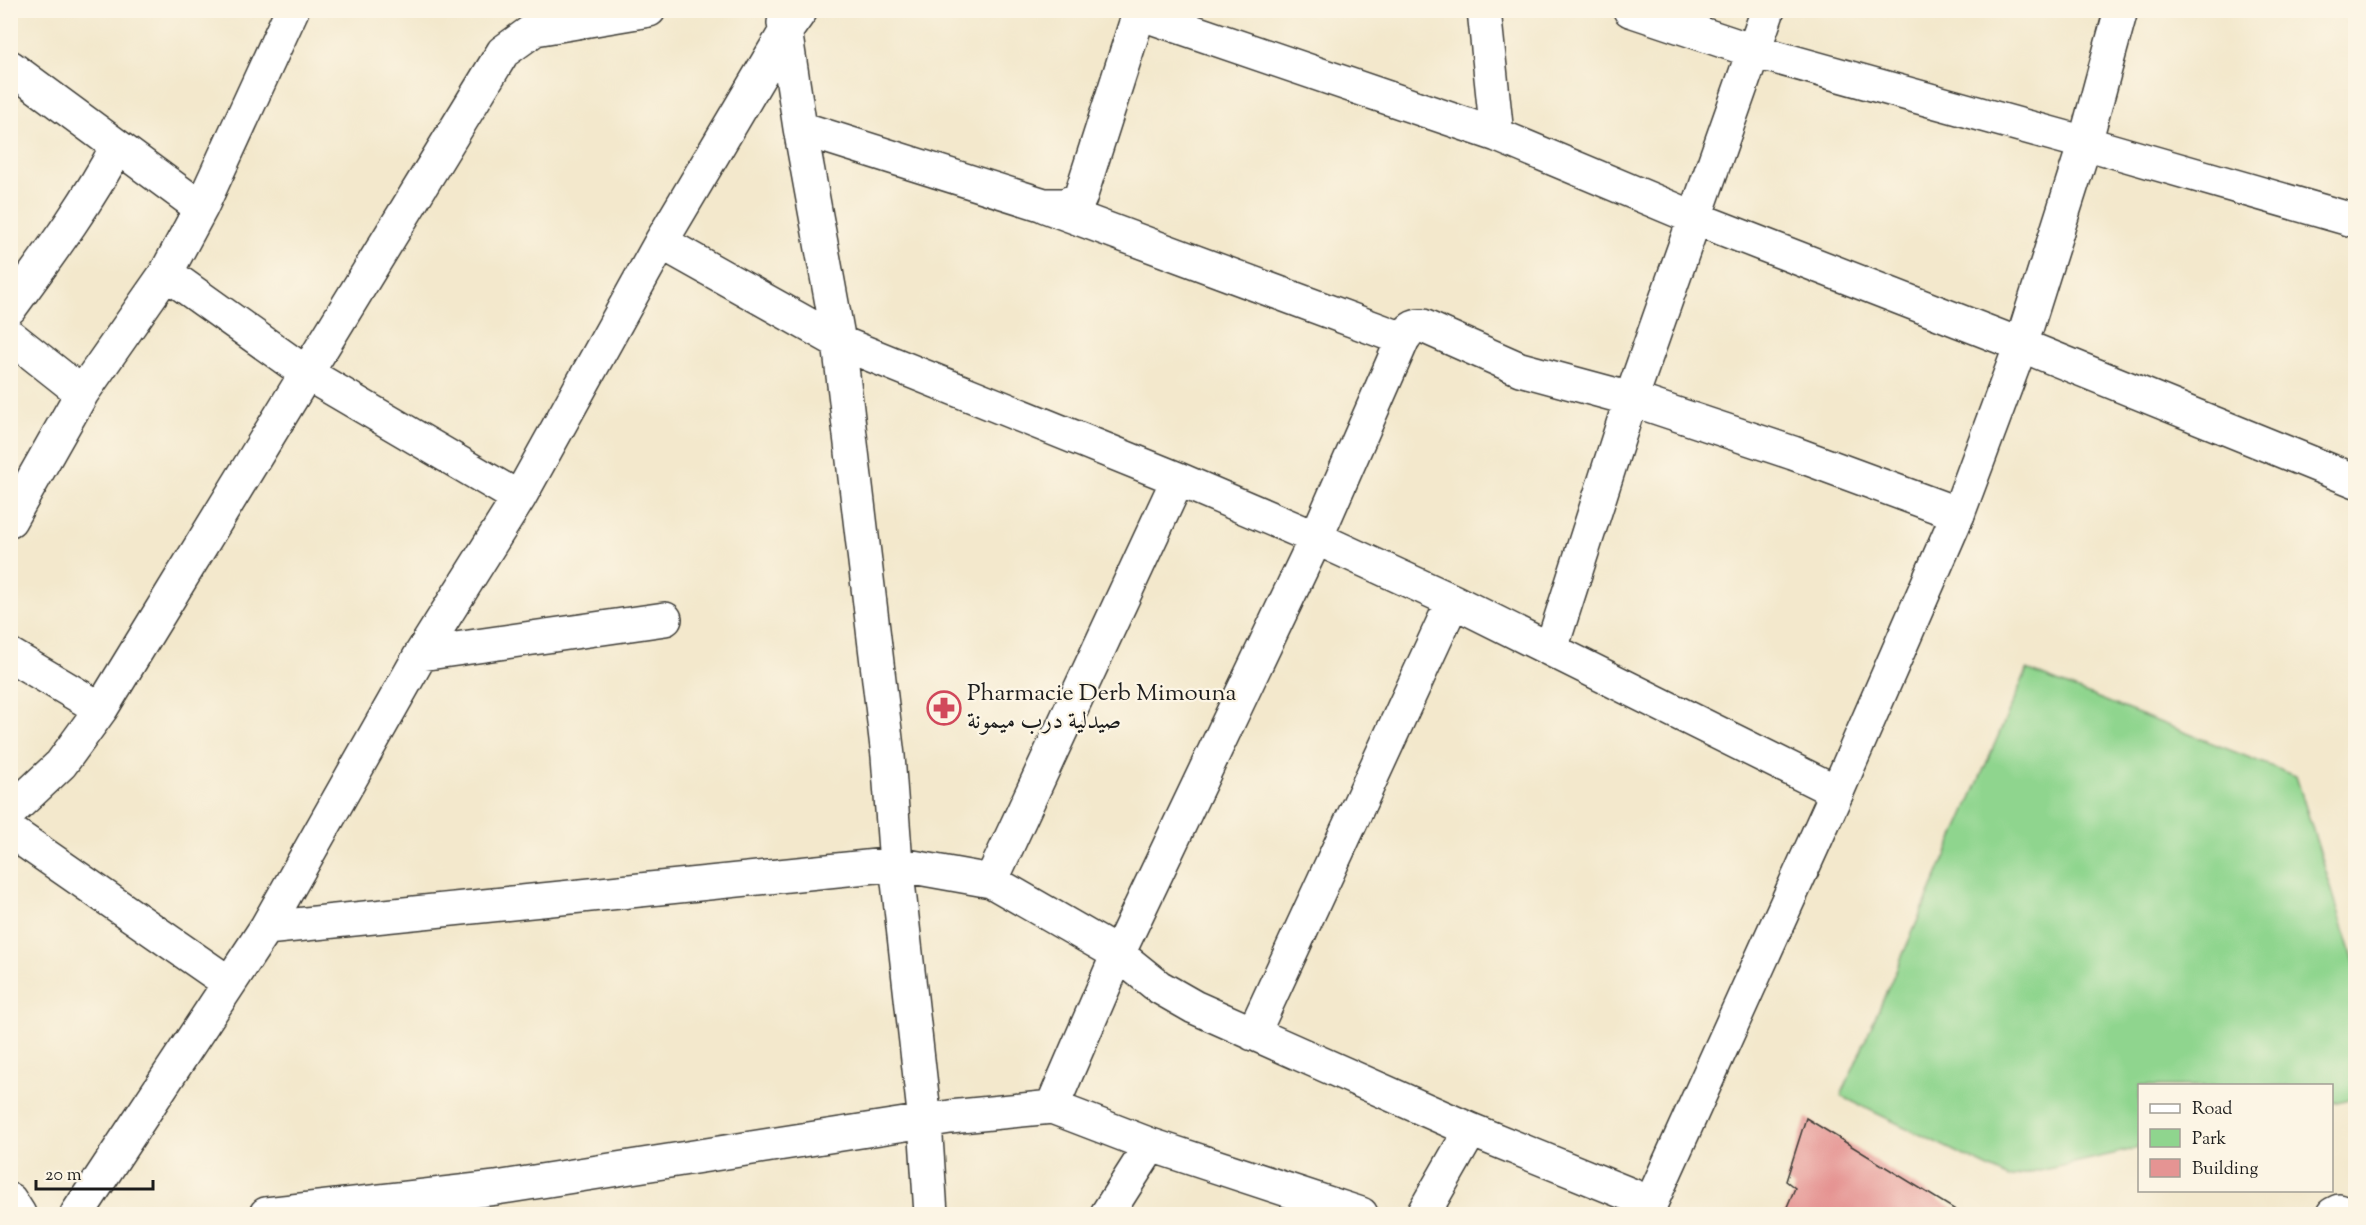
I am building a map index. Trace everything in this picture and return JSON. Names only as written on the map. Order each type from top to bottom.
[{"type":"street","points":[[10,520],[82,393],[166,273],[201,208],[292,10]]},
{"type":"street","points":[[10,812],[62,764],[101,709],[503,52],[535,29],[649,10]]},
{"type":"street","points":[[1484,10],[1497,135]]},
{"type":"street","points":[[1630,10],[1753,51],[2085,142],[2355,220]]},
{"type":"street","points":[[1551,649],[1631,399],[1768,10]]},
{"type":"street","points":[[1044,205],[1065,206],[1080,198],[1139,12],[1497,135],[1695,218],[2020,345],[2355,481]]},
{"type":"street","points":[[266,928],[896,864],[991,881],[1118,954],[1159,987],[1194,1006],[1648,1209],[1837,792],[1958,514],[2020,345],[2085,142],[2117,12]]},
{"type":"street","points":[[790,18],[800,128],[839,342],[888,756],[896,864],[925,1122],[931,1215]]},
{"type":"street","points":[[77,1215],[266,928],[421,654],[519,498],[661,242],[790,18]]},
{"type":"street","points":[[10,67],[201,208]]},
{"type":"street","points":[[800,128],[1044,205],[1403,339]]},
{"type":"street","points":[[10,308],[101,178],[117,147]]},
{"type":"street","points":[[661,242],[839,342],[1178,479],[1316,538],[1453,601],[1837,792]]},
{"type":"street","points":[[166,273],[306,373],[519,498]]},
{"type":"street","points":[[1052,1107],[1118,954],[1316,538],[1403,339],[1410,329],[1423,326],[1520,369],[1631,399],[1793,453],[1958,514]]},
{"type":"street","points":[[10,336],[82,393]]},
{"type":"street","points":[[991,881],[1178,479]]},
{"type":"street","points":[[1253,1034],[1453,601]]},
{"type":"street","points":[[421,654],[665,619]]},
{"type":"street","points":[[10,654],[101,709]]},
{"type":"street","points":[[10,831],[230,983]]},
{"type":"street","points":[[266,1215],[496,1188],[950,1117],[1052,1107],[1151,1146],[1361,1215]]},
{"type":"street","points":[[1423,1215],[1472,1130]]},
{"type":"street","points":[[1107,1215],[1151,1146]]},
{"type":"street","points":[[10,1200],[19,1215]]},
{"type":"street","points":[[2333,1215],[2339,1211],[2348,1215]]},
{"type":"green space","points":[[2027,670],[2296,776],[2355,964],[2355,1098],[2333,1103],[2333,1084],[2138,1084],[2138,1148],[2009,1178],[1841,1096]]},
{"type":"building","points":[[1806,1118],[1962,1214],[1784,1214],[1795,1188],[1786,1181]]},
{"type":"place","name":"Pharmacie Derb Mimouna صيدلية درب ميمونة","points":[[944,708]]}]
